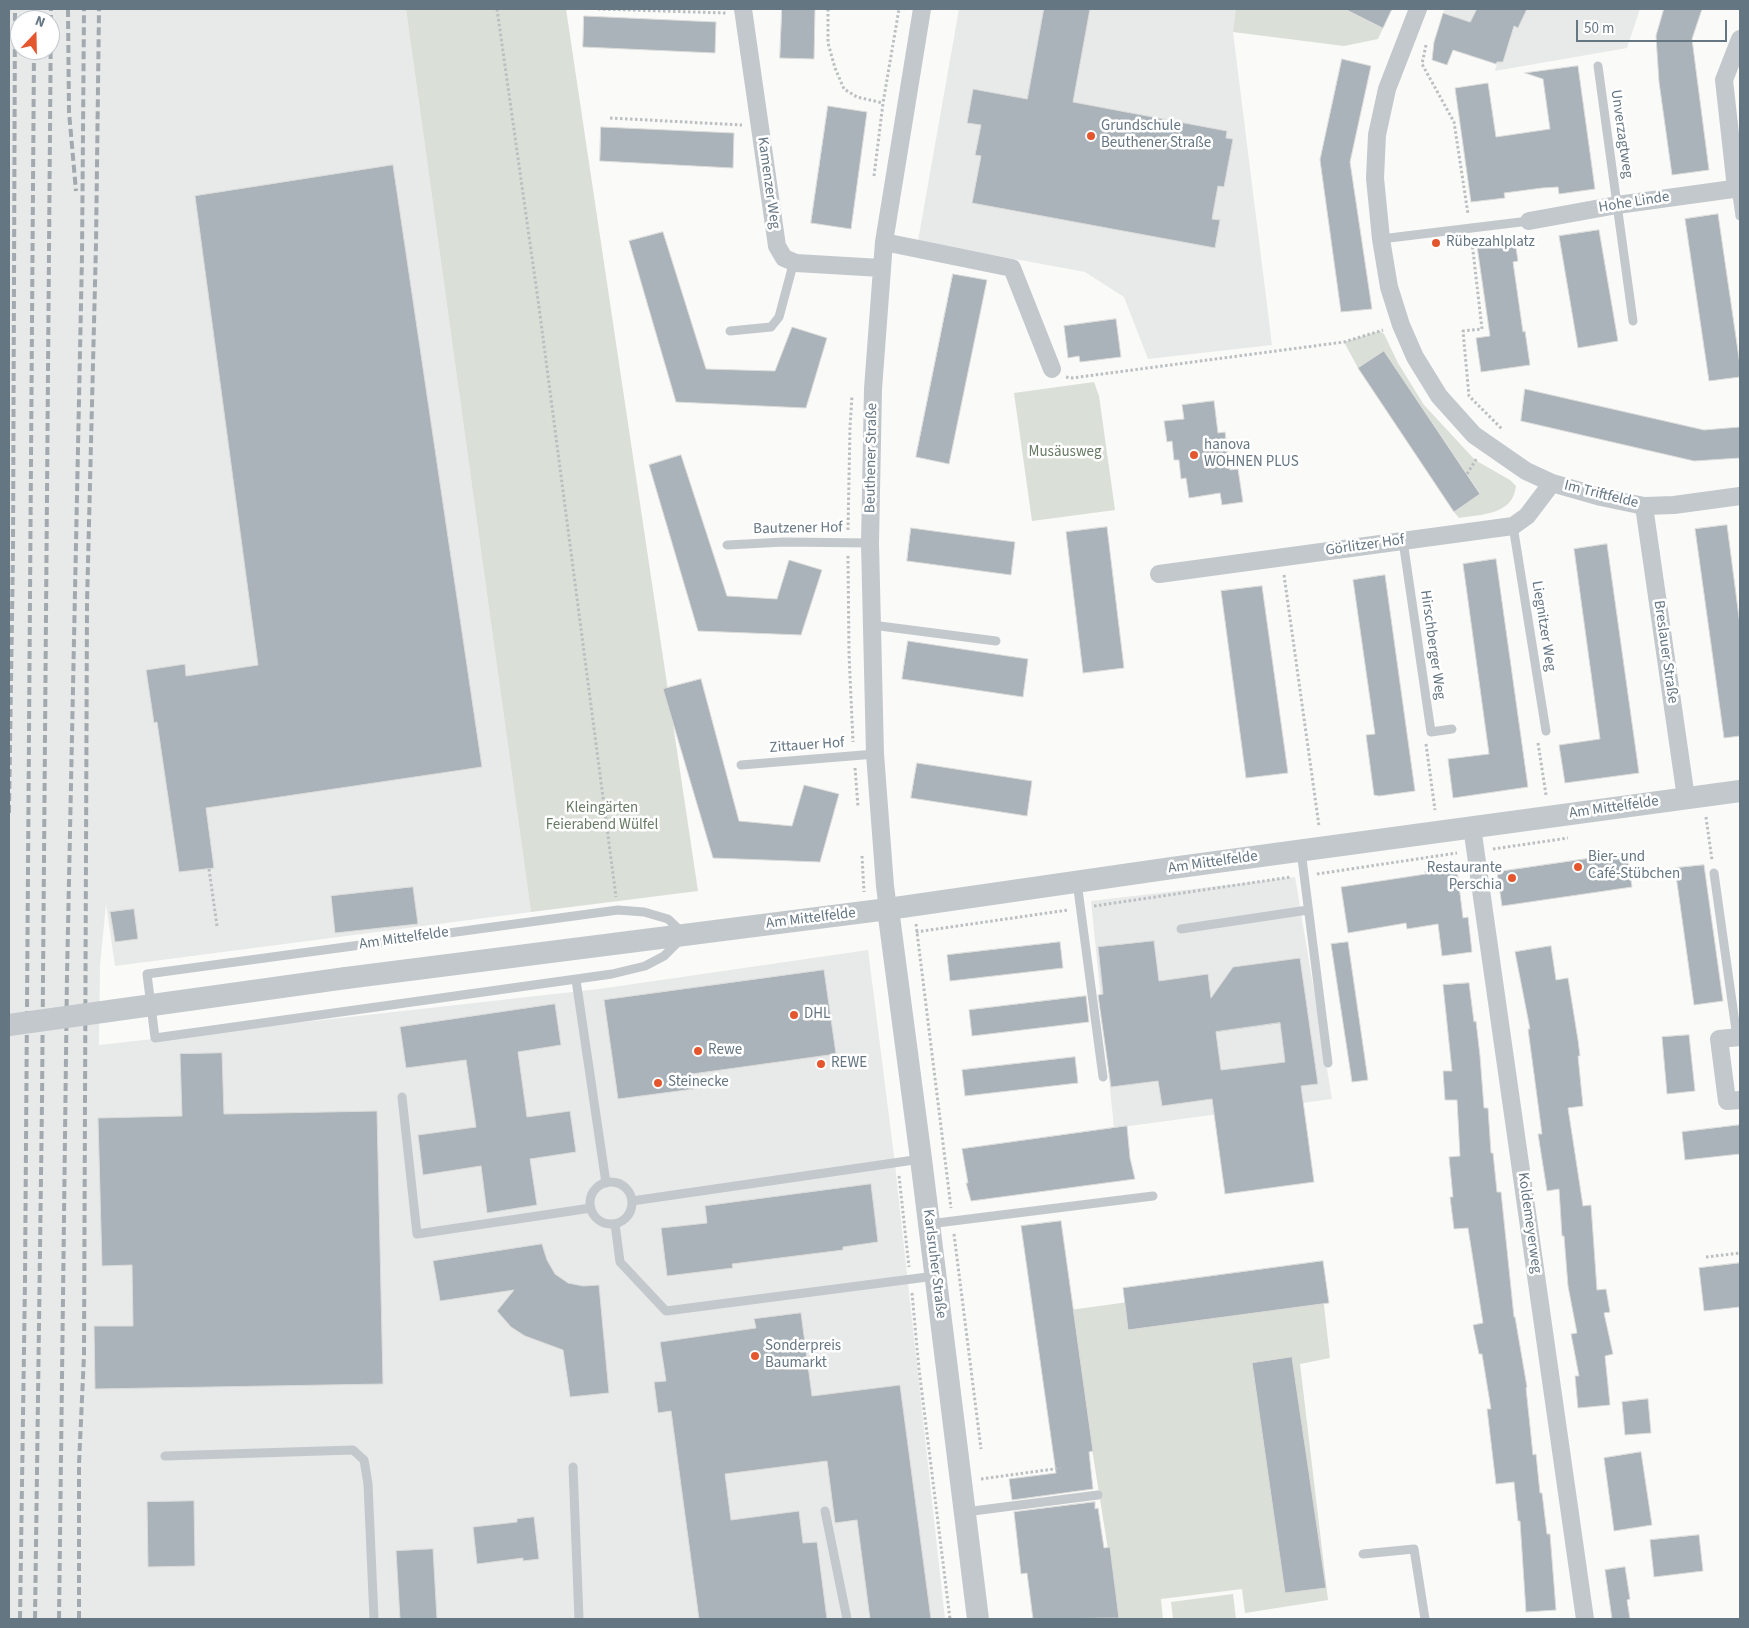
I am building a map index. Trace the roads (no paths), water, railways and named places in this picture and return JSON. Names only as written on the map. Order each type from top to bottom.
[{"type":"street","name":"Beuthener Straße","points":[[888,909],[875,754],[870,543],[873,389],[884,242],[922,9]]},
{"type":"street","points":[[1418,9],[1387,89],[1377,134],[1375,178],[1381,239],[1389,287],[1401,324],[1416,360],[1439,396],[1474,435],[1526,471],[1552,483],[1527,516],[1513,526]]},
{"type":"street","name":"Kamenzer Weg","points":[[743,11],[777,246],[784,258],[794,261]]},
{"type":"street","points":[[1738,188],[1724,80],[1740,39]]},
{"type":"street","name":"Hohe Linde","points":[[1529,221],[1617,205],[1738,188]]},
{"type":"street","points":[[884,242],[1012,268],[1052,368]]},
{"type":"street","points":[[794,261],[881,268]]},
{"type":"street","name":"Im Triftfelde","points":[[1552,483],[1601,497],[1644,506],[1674,505],[1740,496]]},
{"type":"street","name":"Breslauer Straße","points":[[1644,506],[1695,797]]},
{"type":"street","name":"Görlitzer Hof","points":[[1159,574],[1513,526]]},
{"type":"street","name":"Am Mittelfelde","points":[[9,1025],[346,978],[888,909],[1301,850],[1740,791]]},
{"type":"street","name":"Koldemeyerweg","points":[[1472,827],[1585,1619]]},
{"type":"street","name":"Karlsruher Straße","points":[[888,909],[978,1619]]},
{"type":"street","points":[[1739,1037],[1719,1040],[1727,1102],[1740,1100]]},
{"type":"lane","name":"Unverzagtweg","points":[[1598,66],[1633,321]]},
{"type":"lane","points":[[1738,188],[1740,216]]},
{"type":"lane","points":[[1381,239],[1529,221]]},
{"type":"lane","points":[[730,331],[771,327],[779,317],[794,261]]},
{"type":"lane","name":"Liegnitzer Weg","points":[[1513,526],[1546,731]]},
{"type":"lane","name":"Hirschberger Weg","points":[[1403,541],[1431,732],[1452,729]]},
{"type":"lane","name":"Bautzener Hof","points":[[727,545],[784,542],[870,543]]},
{"type":"lane","points":[[872,625],[996,641]]},
{"type":"lane","name":"Zittauer Hof","points":[[740,765],[875,754]]},
{"type":"lane","points":[[1301,850],[1328,1063]]},
{"type":"lane","points":[[1714,873],[1739,1037]]},
{"type":"lane","points":[[1077,882],[1103,1078]]},
{"type":"lane","name":"Am Mittelfelde","points":[[618,910],[644,912],[668,919],[685,935],[664,956],[645,966],[612,974],[155,1038],[147,974],[618,910]]},
{"type":"lane","points":[[1181,929],[1308,910]]},
{"type":"lane","points":[[576,980],[606,1183]]},
{"type":"lane","points":[[402,1097],[417,1234],[591,1208]]},
{"type":"lane","points":[[632,1201],[921,1159]]},
{"type":"lane","points":[[613,1182],[625,1187],[632,1201],[630,1213],[621,1222],[615,1224],[603,1222],[593,1214],[591,1208],[592,1195],[600,1186],[606,1183],[613,1182]]},
{"type":"lane","points":[[929,1224],[1153,1196]]},
{"type":"lane","points":[[615,1224],[620,1262],[666,1311],[936,1276]]},
{"type":"lane","points":[[165,1456],[352,1450],[364,1460],[368,1484],[374,1619]]},
{"type":"lane","points":[[573,1467],[579,1619]]},
{"type":"lane","points":[[965,1512],[1098,1495]]},
{"type":"lane","points":[[824,1510],[847,1619]]},
{"type":"lane","points":[[1363,1554],[1414,1549],[1425,1619]]},
{"type":"railway","points":[[9,813],[13,552],[15,9]]},
{"type":"railway","points":[[35,1619],[42,1102],[51,9]]},
{"type":"railway","points":[[68,9],[69,112],[76,191]]},
{"type":"railway","points":[[59,1619],[67,976],[82,256],[84,9]]},
{"type":"railway","points":[[79,1619],[79,1464],[84,1355],[87,603],[96,244],[99,9]]},
{"type":"railway","points":[[20,1619],[25,1281],[34,60]]},
{"type":"place","name":"Grundschule Beuthener Straße","points":[[1091,136]]},
{"type":"place","name":"Rübezahlplatz","points":[[1436,243]]},
{"type":"place","name":"hanova WOHNEN PLUS","points":[[1194,455]]},
{"type":"place","name":"Bier- und Café-Stübchen","points":[[1578,867]]},
{"type":"place","name":"Restaurante Perschia","points":[[1512,878]]},
{"type":"place","name":"DHL","points":[[794,1015]]},
{"type":"place","name":"Rewe","points":[[698,1051]]},
{"type":"place","name":"REWE","points":[[821,1064]]},
{"type":"place","name":"Steinecke","points":[[658,1083]]},
{"type":"place","name":"Sonderpreis Baumarkt","points":[[755,1356]]},
{"type":"park label","name":"Musäusweg","points":[[1065,453]]},
{"type":"park label","name":"Kleingärten Feierabend Wülfel","points":[[602,818]]}]
